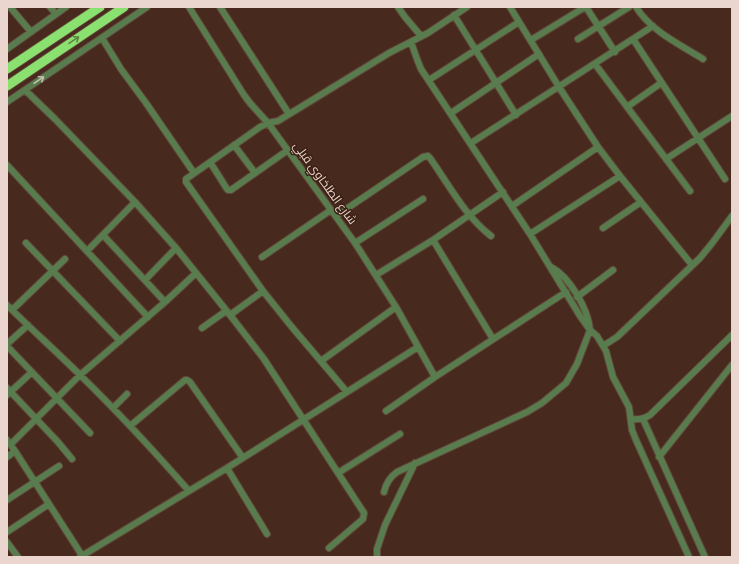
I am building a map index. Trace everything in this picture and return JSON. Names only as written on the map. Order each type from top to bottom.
[{"type":"highway","points":[[7,69],[100,7]]},
{"type":"highway","points":[[7,86],[124,7]]},
{"type":"street","points":[[10,7],[31,32]]},
{"type":"street","points":[[50,7],[56,14]]},
{"type":"street","points":[[8,46],[31,32],[66,7]]},
{"type":"street","points":[[7,102],[147,7]]},
{"type":"street","name":"شارع الطلخاوي قبلي","points":[[189,7],[244,95],[268,123],[355,243],[396,307],[435,377]]},
{"type":"street","points":[[220,7],[289,114]]},
{"type":"street","points":[[398,7],[422,36]]},
{"type":"street","points":[[348,392],[263,291],[186,182],[186,179],[260,127],[268,123],[278,121],[389,53],[422,36],[467,7]]},
{"type":"street","points":[[510,7],[598,147],[692,265]]},
{"type":"street","points":[[531,40],[585,7],[615,52]]},
{"type":"street","points":[[578,40],[629,7]]},
{"type":"street","points":[[636,7],[643,17],[653,26],[703,59]]},
{"type":"street","points":[[454,15],[516,115]]},
{"type":"street","points":[[429,80],[519,22]]},
{"type":"street","points":[[471,144],[653,26]]},
{"type":"street","points":[[102,38],[121,69],[194,173]]},
{"type":"street","points":[[633,39],[725,179]]},
{"type":"street","points":[[411,42],[417,60],[422,69],[503,192],[590,330],[597,336],[606,351],[613,376],[630,407],[632,430],[636,440],[689,557]]},
{"type":"street","points":[[451,113],[539,54]]},
{"type":"street","points":[[595,64],[690,191]]},
{"type":"street","points":[[627,107],[661,83]]},
{"type":"street","points":[[25,90],[135,202],[176,248],[264,359],[304,419],[364,511],[363,519],[329,548]]},
{"type":"street","points":[[666,159],[732,116]]},
{"type":"street","points":[[234,145],[255,173]]},
{"type":"street","points":[[512,206],[598,147]]},
{"type":"street","points":[[210,162],[228,190],[233,190],[288,150]]},
{"type":"street","points":[[336,216],[426,156],[430,158],[469,215],[480,228],[491,236]]},
{"type":"street","points":[[7,165],[148,317]]},
{"type":"street","points":[[530,234],[620,176]]},
{"type":"street","points":[[376,275],[433,240],[503,192]]},
{"type":"street","points":[[355,243],[423,199]]},
{"type":"street","points":[[87,251],[135,202]]},
{"type":"street","points":[[603,228],[641,202]]},
{"type":"street","points":[[262,257],[331,210]]},
{"type":"street","points":[[603,346],[617,337],[692,265],[713,242],[732,216]]},
{"type":"street","points":[[103,235],[165,302]]},
{"type":"street","points":[[433,240],[493,339]]},
{"type":"street","points":[[26,243],[120,341]]},
{"type":"street","points":[[145,280],[176,248]]},
{"type":"street","points":[[65,259],[9,308],[113,408],[189,491]]},
{"type":"street","points":[[384,492],[392,476],[397,472],[527,412],[542,403],[566,383],[577,364],[590,330],[584,309],[577,297],[560,272],[549,266]]},
{"type":"street","points":[[577,297],[612,270]]},
{"type":"street","points":[[196,273],[148,317],[80,375],[36,419],[9,442],[82,557],[227,468],[418,347]]},
{"type":"street","points":[[202,328],[263,291]]},
{"type":"street","points":[[386,411],[435,377],[566,292]]},
{"type":"street","points":[[321,361],[396,307]]},
{"type":"street","points":[[28,325],[7,345],[90,433]]},
{"type":"street","points":[[631,419],[638,420],[647,417],[732,335]]},
{"type":"street","points":[[659,457],[732,365]]},
{"type":"street","points":[[32,372],[8,392],[58,442],[72,459]]},
{"type":"street","points":[[130,426],[185,380],[187,380],[190,382],[243,458]]},
{"type":"street","points":[[113,408],[127,394]]},
{"type":"street","points":[[643,418],[704,557]]},
{"type":"street","points":[[338,473],[400,434]]},
{"type":"street","points":[[7,457],[15,451]]},
{"type":"street","points":[[377,557],[385,525],[415,463]]},
{"type":"street","points":[[7,500],[59,466]]},
{"type":"street","points":[[227,468],[267,534]]},
{"type":"street","points":[[7,532],[49,504]]},
{"type":"street","points":[[7,542],[18,557]]}]
